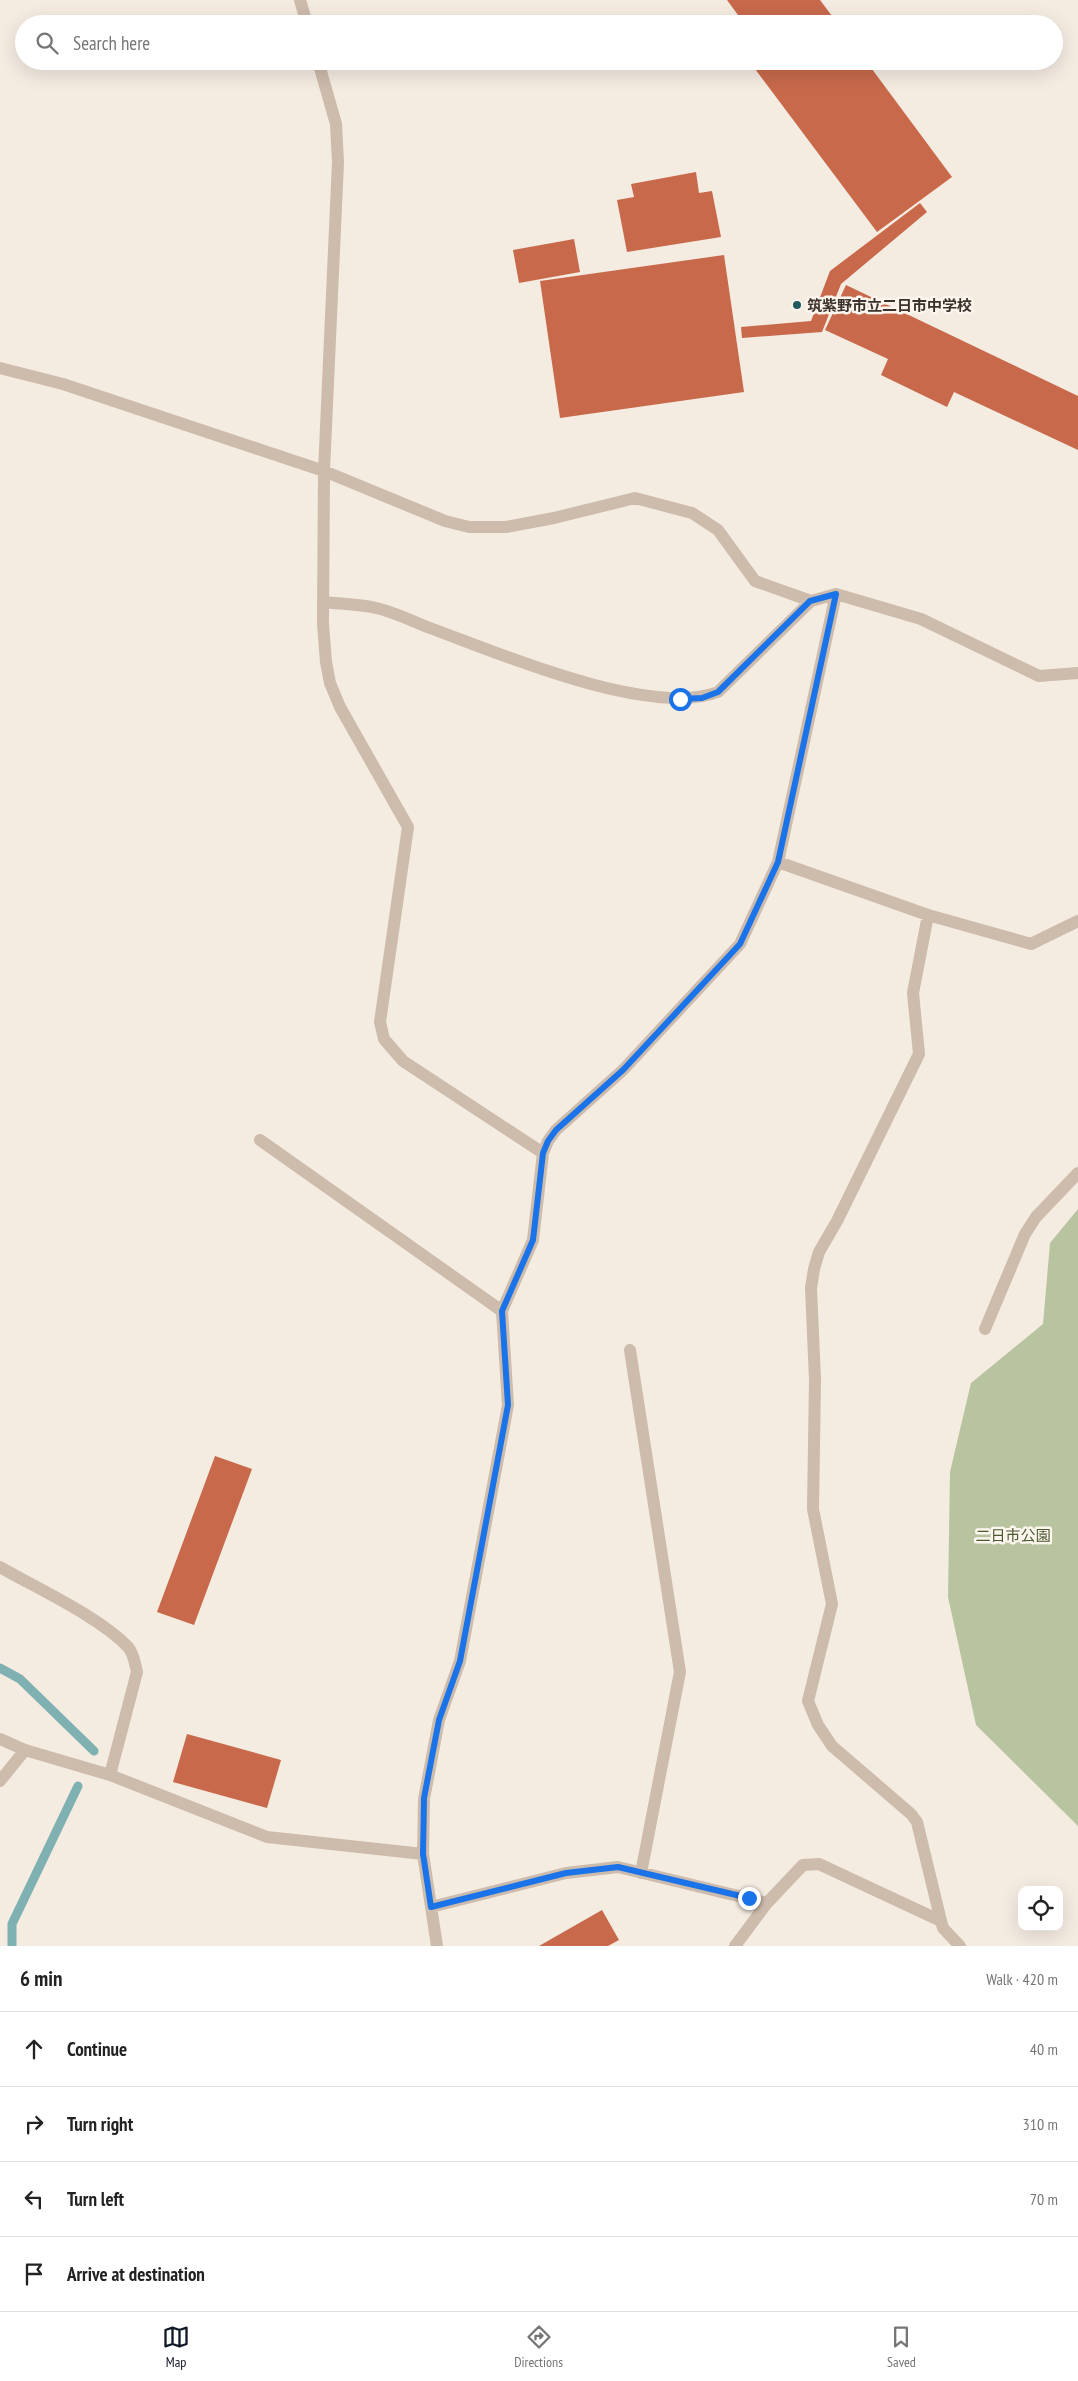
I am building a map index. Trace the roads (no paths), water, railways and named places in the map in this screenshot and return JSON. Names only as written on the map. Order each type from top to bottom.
[{"type":"street","points":[[300,0],[304,15]]},
{"type":"street","points":[[321,70],[336,124],[338,162],[324,471],[324,642],[330,682],[340,707],[408,827],[380,1008],[380,1022],[384,1039],[403,1061],[543,1153]]},
{"type":"street","points":[[0,368],[63,384],[324,471],[445,521],[469,527],[516,525],[554,518],[635,498],[692,513],[718,530],[756,581],[810,601]]},
{"type":"street","points":[[323,602],[377,608],[548,672],[632,693],[680,699],[702,698],[718,692],[810,601],[836,594],[921,619],[1039,676],[1078,673]]},
{"type":"street","points":[[437,1946],[423,1854],[424,1798],[439,1720],[460,1661],[508,1405],[502,1311],[533,1240],[543,1153],[548,1141],[556,1130],[623,1070],[740,944],[778,862],[836,594]]},
{"type":"street","points":[[778,862],[928,915],[1031,944],[1078,922]]},
{"type":"street","points":[[928,915],[913,993],[919,1054],[837,1221],[819,1252],[811,1288],[815,1380],[813,1509],[832,1604],[808,1700],[818,1725],[832,1746],[911,1814],[917,1822],[943,1928],[960,1946]]},
{"type":"street","points":[[260,1140],[502,1311]]},
{"type":"street","points":[[985,1329],[1025,1234],[1036,1217],[1078,1173]]},
{"type":"street","points":[[630,1350],[680,1672],[641,1873]]},
{"type":"street","points":[[0,1567],[100,1625],[129,1648],[135,1661],[137,1672],[110,1775]]},
{"type":"street","points":[[0,1739],[26,1750],[110,1775],[267,1836],[423,1854]]},
{"type":"street","points":[[0,1781],[26,1750]]},
{"type":"street","points":[[735,1946],[767,1902],[803,1865],[819,1864],[941,1921]]},
{"type":"street","points":[[431,1907],[572,1872],[618,1867],[767,1902]]},
{"type":"waterway","points":[[0,1668],[20,1679],[94,1751]]},
{"type":"waterway","points":[[12,1946],[12,1924],[78,1786]]},
{"type":"place","name":"筑紫野市立二日市中学校","points":[[797,305]]},
{"type":"park label","name":"二日市公園","points":[[1013,1535]]}]
